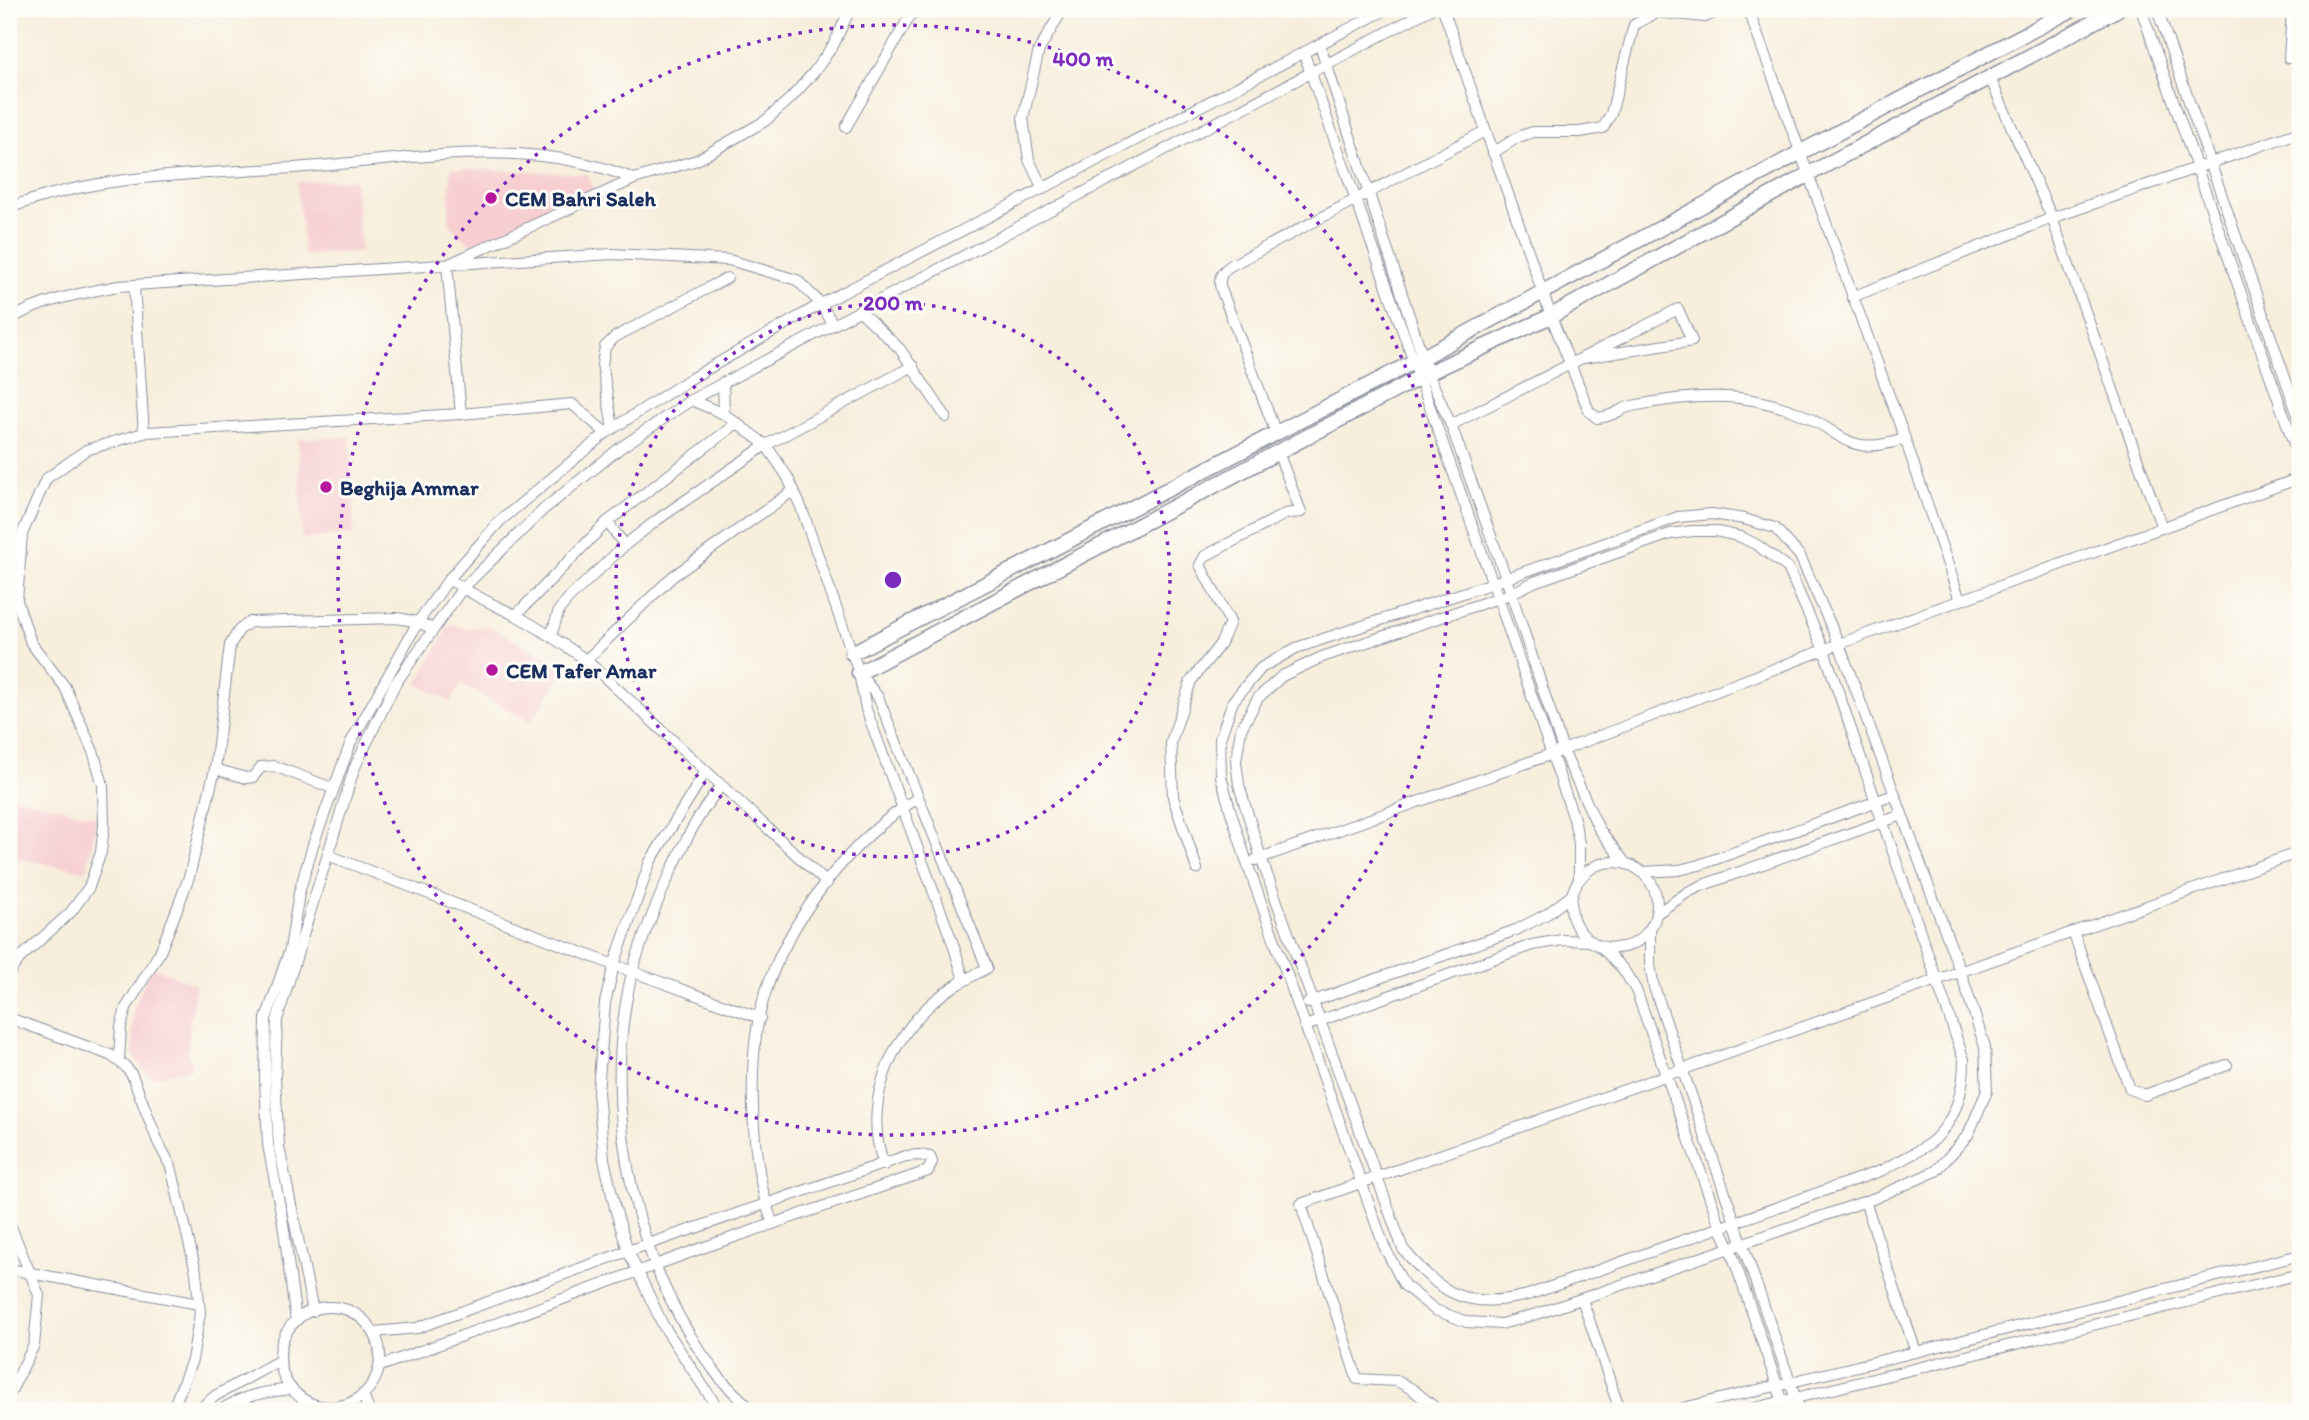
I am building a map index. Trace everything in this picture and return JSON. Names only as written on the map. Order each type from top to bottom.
[{"type":"street","points":[[447,265],[635,179],[697,160],[765,121],[790,99],[814,72],[834,44],[850,9]]},
{"type":"street","points":[[846,127],[914,9]]},
{"type":"street","points":[[1043,189],[1029,160],[1023,118],[1039,50],[1063,9]]},
{"type":"street","points":[[296,1321],[283,1223],[268,1145],[266,1020],[290,949],[299,893],[332,788],[351,742],[418,622],[449,579],[500,521],[610,431],[690,379],[821,304],[1387,9]]},
{"type":"street","points":[[313,1311],[279,1147],[275,1078],[277,1020],[346,789],[395,684],[462,589],[544,509],[620,449],[691,400],[1431,9]]},
{"type":"street","points":[[1443,9],[1551,316],[1589,411],[1597,418],[1610,417],[1627,407],[1684,397],[1740,398],[1797,412],[1848,443],[1867,447],[1883,446],[1905,439]]},
{"type":"street","points":[[1493,153],[1518,137],[1533,132],[1580,132],[1602,128],[1611,114],[1634,25],[1657,12],[1705,17],[1723,9]]},
{"type":"street","points":[[1748,9],[1905,439],[1960,600]]},
{"type":"street","points":[[852,653],[1418,360],[1801,152],[2073,9]]},
{"type":"street","points":[[859,673],[1423,376],[1551,316],[1808,174],[2118,9]]},
{"type":"street","points":[[2141,9],[2300,461]]},
{"type":"street","points":[[2157,9],[2300,421]]},
{"type":"street","points":[[2289,58],[2292,9]]},
{"type":"street","points":[[1320,45],[1369,192],[1423,376],[1577,831],[1579,880]]},
{"type":"street","points":[[1304,54],[1355,199],[1418,360]]},
{"type":"street","points":[[1990,78],[2052,218],[2162,528]]},
{"type":"street","points":[[1276,433],[1221,289],[1220,279],[1230,266],[1485,131]]},
{"type":"street","points":[[1852,297],[2052,218],[2300,132]]},
{"type":"street","points":[[9,208],[71,188],[122,179],[319,166],[415,155],[545,155],[612,170],[635,179]]},
{"type":"street","points":[[9,320],[49,302],[80,293],[134,285],[612,254],[729,260],[797,280],[821,304],[833,324]]},
{"type":"street","points":[[447,265],[461,414]]},
{"type":"street","points":[[610,431],[601,364],[605,347],[615,337],[727,278]]},
{"type":"street","points":[[134,285],[144,433]]},
{"type":"street","points":[[1451,425],[1678,309],[1692,341],[1583,358]]},
{"type":"street","points":[[859,310],[892,341],[913,366],[946,417]]},
{"type":"street","points":[[551,636],[559,610],[564,604],[625,545],[657,520],[766,445],[913,366]]},
{"type":"street","points":[[1423,376],[1451,425],[1506,578],[1563,750],[1599,829],[1626,864]]},
{"type":"street","points":[[723,382],[724,414]]},
{"type":"street","points":[[691,400],[724,414],[766,445],[794,490],[859,673],[866,709],[964,980]]},
{"type":"street","points":[[9,973],[20,958],[71,912],[89,887],[101,852],[104,825],[103,785],[94,754],[65,687],[31,643],[17,601],[22,534],[46,480],[86,450],[144,433],[461,414],[572,404],[610,431]]},
{"type":"street","points":[[516,615],[607,522],[737,423]]},
{"type":"street","points":[[1197,869],[1173,797],[1171,742],[1191,681],[1221,643],[1230,622],[1200,565],[1205,556],[1285,514],[1301,512],[1279,452]]},
{"type":"street","points":[[1247,863],[1563,750],[1839,644],[2300,478]]},
{"type":"street","points":[[586,660],[672,577],[794,490]]},
{"type":"street","points":[[1712,514],[1775,528],[1800,556],[1839,644],[1985,1047],[1987,1091],[1968,1135],[1936,1171],[1865,1202],[1502,1324],[1467,1322],[1435,1310],[1404,1285],[1384,1246],[1247,863],[1221,776],[1220,738],[1233,701],[1261,668],[1296,648],[1506,578],[1678,517],[1712,514]]},
{"type":"street","points":[[607,522],[625,545]]},
{"type":"street","points":[[1693,530],[1715,531],[1741,537],[1757,545],[1788,568],[1824,650],[1883,821],[1964,1060],[1964,1083],[1952,1116],[1934,1140],[1883,1170],[1528,1295],[1502,1301],[1478,1302],[1452,1293],[1425,1275],[1403,1249],[1261,858],[1239,785],[1236,761],[1241,729],[1258,698],[1282,676],[1322,657],[1498,598],[1534,582],[1670,534],[1693,530]]},
{"type":"street","points":[[449,579],[462,589],[516,615],[586,660],[827,883]]},
{"type":"street","points":[[119,1060],[121,1027],[126,1008],[160,952],[192,867],[215,769],[230,645],[239,629],[250,622],[397,618],[418,622],[433,629]]},
{"type":"street","points":[[859,673],[878,697],[988,968],[964,980],[933,1002],[903,1036],[887,1064],[878,1097],[876,1133],[884,1165]]},
{"type":"street","points":[[215,769],[246,778],[253,777],[261,767],[274,766],[332,788]]},
{"type":"street","points":[[706,771],[650,862],[614,965],[605,1003],[598,1092],[604,1159],[628,1251],[663,1325],[715,1404],[723,1411]]},
{"type":"street","points":[[721,786],[682,847],[654,911],[633,972],[621,1043],[622,1131],[632,1192],[656,1266],[680,1320],[714,1372],[753,1411]]},
{"type":"street","points":[[1785,1406],[1636,990],[1623,970],[1576,926],[1571,906],[1572,895],[1579,880],[1588,870],[1600,864],[1626,864],[1643,872],[1679,870],[1894,794]]},
{"type":"street","points":[[773,1224],[765,1205],[754,1130],[756,1039],[764,998],[783,948],[827,883],[854,850],[902,808],[918,798]]},
{"type":"street","points":[[1656,914],[1703,885],[1902,815]]},
{"type":"street","points":[[1439,1411],[1412,1389],[1397,1381],[1357,1379],[1301,1204],[2300,852]]},
{"type":"street","points":[[328,855],[760,1018]]},
{"type":"street","points":[[1305,1026],[1532,945],[1562,940],[1622,947],[1643,937],[1650,929],[1656,914],[1654,887],[1643,872]]},
{"type":"street","points":[[1298,1007],[1516,930],[1537,920],[1572,895]]},
{"type":"street","points":[[1650,929],[1650,965],[1654,987],[1800,1411]]},
{"type":"street","points":[[2073,932],[2130,1089],[2145,1095],[2227,1065]]},
{"type":"street","points":[[9,1018],[119,1060],[132,1075],[158,1142],[171,1167],[195,1272],[200,1313],[192,1360],[173,1411]]},
{"type":"street","points":[[374,1332],[417,1328],[628,1251],[906,1156],[930,1157],[932,1162],[928,1171],[380,1366]]},
{"type":"street","points":[[1865,1202],[1916,1352]]},
{"type":"street","points":[[9,1222],[38,1295],[34,1345],[9,1395]]},
{"type":"street","points":[[1671,1411],[2300,1255]]},
{"type":"street","points":[[9,1269],[199,1304]]},
{"type":"street","points":[[1743,1411],[1785,1406],[1796,1398],[2300,1274]]},
{"type":"street","points":[[1582,1299],[1620,1411]]},
{"type":"street","points":[[330,1307],[347,1310],[362,1319],[374,1332],[380,1349],[380,1366],[374,1382],[363,1395],[334,1409],[317,1406],[291,1389],[280,1360],[281,1346],[287,1333],[296,1321],[313,1311],[330,1307]]},
{"type":"street","points":[[197,1411],[215,1396],[280,1360]]},
{"type":"street","points":[[220,1411],[257,1393],[291,1389]]},
{"type":"street","points":[[363,1395],[369,1411]]},
{"type":"shaded area","points":[[451,168],[588,174],[596,197],[486,244],[471,243],[458,235],[449,222]]},
{"type":"shaded area","points":[[354,179],[361,252],[304,255],[297,182]]},
{"type":"shaded area","name":"Beghija Ammar","points":[[350,437],[354,534],[302,539],[298,439]]},
{"type":"shaded area","name":"CEM Tafer Amar","points":[[450,624],[469,630],[486,625],[559,664],[561,677],[531,722],[461,685],[451,702],[417,684]]},
{"type":"shaded area","points":[[9,795],[97,817],[87,871],[9,857]]},
{"type":"shaded area","points":[[151,966],[196,985],[188,1053],[192,1068],[153,1077],[143,1070],[133,1054],[132,1028],[134,1008]]},
{"type":"place","name":"CEM Bahri Saleh","points":[[491,198]]},
{"type":"place","name":"Beghija Ammar","points":[[326,487]]},
{"type":"place","name":"CEM Tafer Amar","points":[[492,670]]}]
